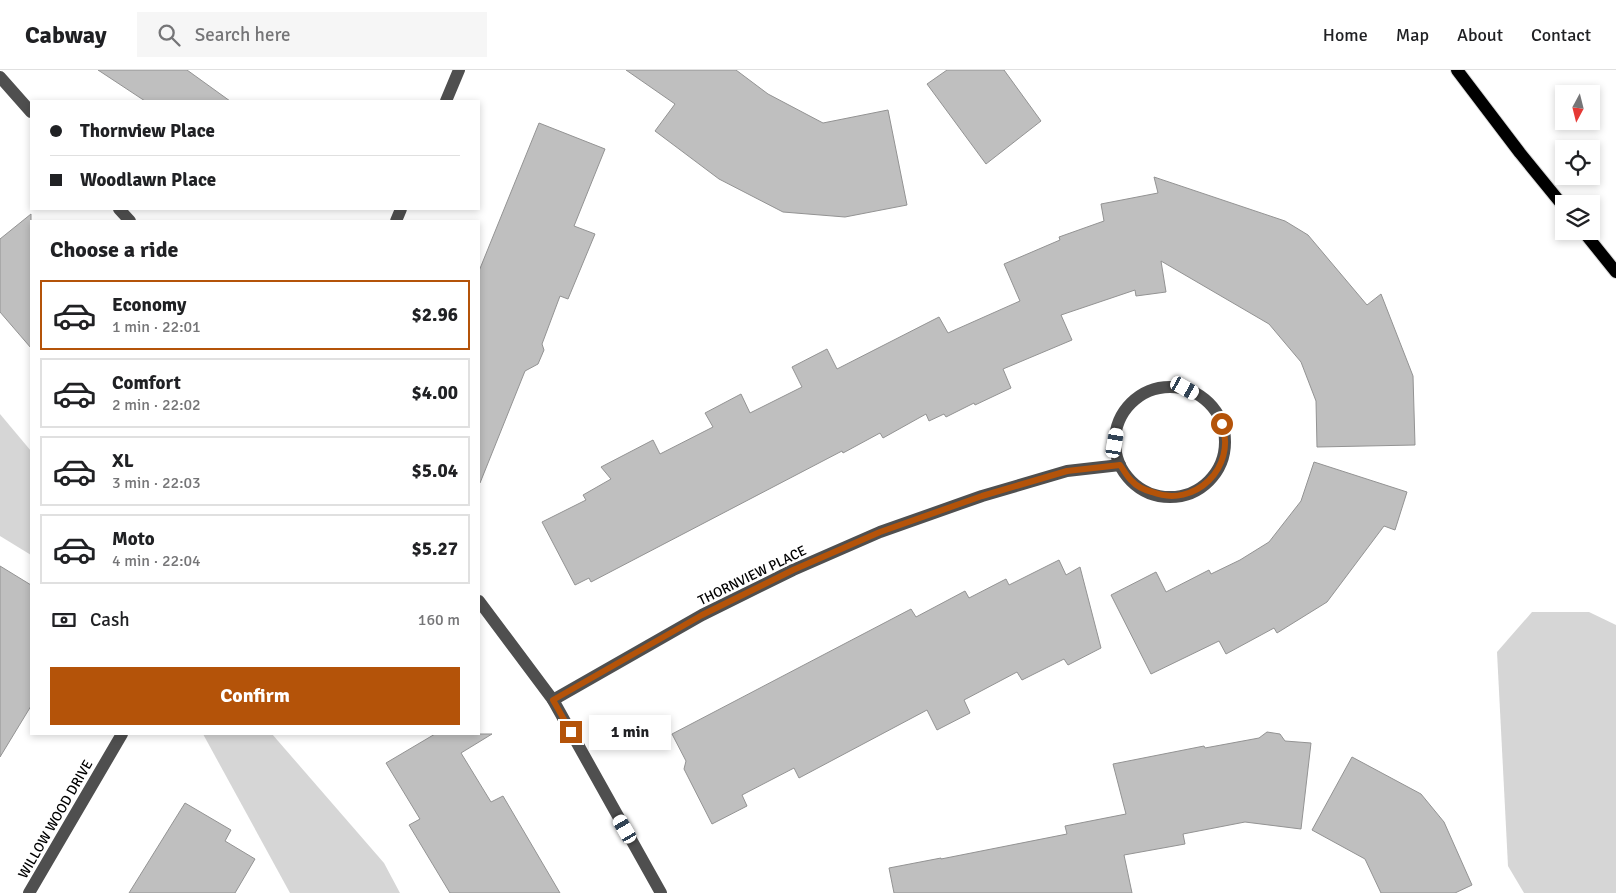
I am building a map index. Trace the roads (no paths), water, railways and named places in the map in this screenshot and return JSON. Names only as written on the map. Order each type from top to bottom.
[{"type":"main road","points":[[1457,70],[1555,196]]},
{"type":"main road","points":[[1590,240],[1616,272]]},
{"type":"street","points":[[446,100],[459,70]]},
{"type":"street","points":[[0,77],[30,111]]},
{"type":"street","points":[[119,210],[129,220]]},
{"type":"street","points":[[1166,386],[1185,388],[1206,400],[1219,414],[1225,433],[1224,456],[1209,481],[1192,492],[1173,497],[1160,496],[1142,489],[1132,481],[1120,465],[1115,443],[1119,421],[1130,404],[1145,393],[1166,386]]},
{"type":"street","name":"THORNVIEW PLACE","points":[[553,700],[702,615],[793,570],[880,532],[982,496],[1067,471],[1120,465]]},
{"type":"street","points":[[480,603],[553,700],[661,893]]},
{"type":"street","name":"WILLOW WOOD DRIVE","points":[[29,893],[121,735]]}]
